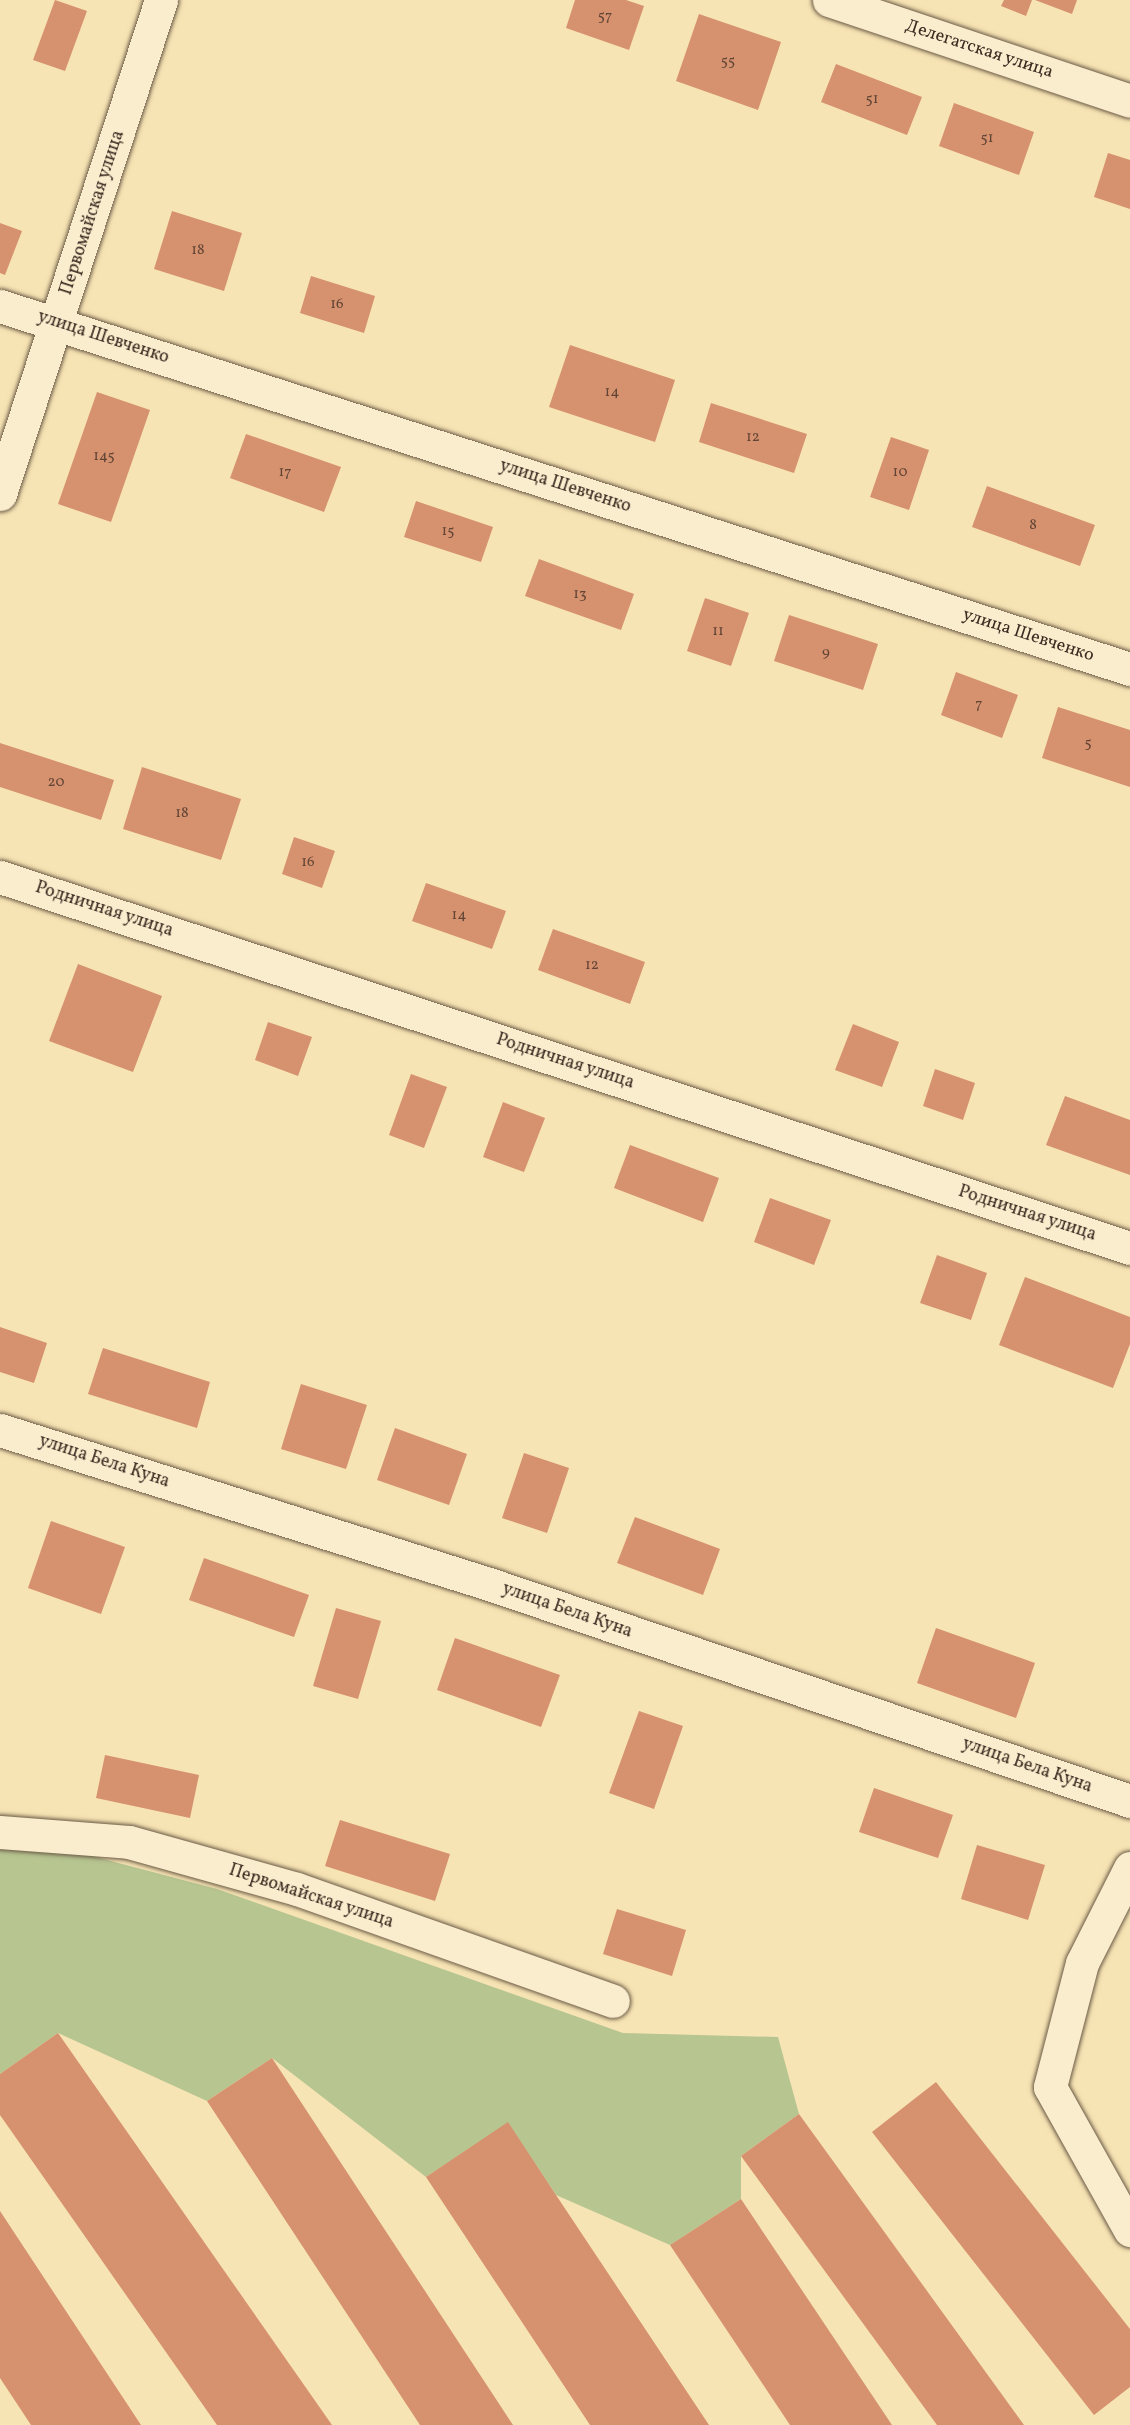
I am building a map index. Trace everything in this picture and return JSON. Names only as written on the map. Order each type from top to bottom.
[{"type":"street","name":"Первомайская улица","points":[[0,494],[161,0]]},
{"type":"street","name":"Делегатская улица","points":[[829,0],[1130,101]]},
{"type":"street","name":"улица Шевченко","points":[[0,306],[1130,669]]},
{"type":"street","name":"Родничная улица","points":[[0,878],[1130,1248]]},
{"type":"street","name":"улица Бела Куна","points":[[0,1430],[489,1584],[1130,1801]]},
{"type":"street","name":"Первомайская улица","points":[[0,1832],[129,1842],[297,1888],[614,2001]]},
{"type":"street","points":[[1130,1868],[1082,1963],[1050,2087],[1130,2230]]},
{"type":"green space","points":[[0,1841],[58,1847],[217,1889],[623,2033],[778,2037],[799,2114],[741,2156],[741,2199],[670,2245],[556,2195],[508,2123],[426,2177],[272,2058],[207,2101],[58,2033],[0,2074]]},
{"type":"building","points":[[55,0],[87,11],[65,71],[33,60]]},
{"type":"building","points":[[575,0],[626,0],[644,6],[629,50],[566,28]]},
{"type":"building","points":[[1004,0],[1032,0],[1026,16],[1001,6]]},
{"type":"building","points":[[1035,0],[1077,0],[1072,14]]},
{"type":"building","points":[[699,14],[781,42],[758,110],[676,81]]},
{"type":"building","points":[[836,64],[922,97],[907,135],[821,102]]},
{"type":"building","points":[[954,103],[1034,132],[1019,175],[939,146]]},
{"type":"building","points":[[1108,153],[1130,160],[1130,209],[1094,197]]},
{"type":"building","points":[[172,211],[242,233],[224,291],[154,269]]},
{"type":"building","points":[[0,223],[22,231],[5,275],[0,273]]},
{"type":"building","points":[[311,276],[375,296],[364,333],[300,313]]},
{"type":"building","points":[[570,345],[675,380],[655,442],[549,407]]},
{"type":"building","points":[[97,392],[150,410],[111,522],[58,504]]},
{"type":"building","points":[[711,403],[807,434],[794,473],[699,442]]},
{"type":"building","points":[[246,434],[341,467],[324,512],[230,478]]},
{"type":"building","points":[[891,437],[929,450],[909,510],[870,497]]},
{"type":"building","points":[[987,486],[1095,525],[1080,566],[972,527]]},
{"type":"building","points":[[416,501],[493,527],[481,562],[404,537]]},
{"type":"building","points":[[539,559],[634,594],[621,630],[525,596]]},
{"type":"building","points":[[705,598],[749,613],[731,666],[687,651]]},
{"type":"building","points":[[789,615],[878,644],[863,690],[774,661]]},
{"type":"building","points":[[956,672],[1018,695],[1002,738],[941,715]]},
{"type":"building","points":[[1058,707],[1130,730],[1130,787],[1042,758]]},
{"type":"building","points":[[0,743],[114,780],[101,820],[0,787]]},
{"type":"building","points":[[142,767],[241,799],[221,860],[123,829]]},
{"type":"building","points":[[294,837],[335,851],[322,888],[282,874]]},
{"type":"building","points":[[426,883],[506,911],[492,949],[412,921]]},
{"type":"building","points":[[553,929],[645,962],[630,1004],[538,970]]},
{"type":"building","points":[[78,964],[162,996],[133,1072],[49,1041]]},
{"type":"building","points":[[268,1022],[312,1037],[298,1076],[255,1060]]},
{"type":"building","points":[[853,1024],[899,1042],[882,1087],[835,1070]]},
{"type":"building","points":[[935,1069],[975,1083],[963,1120],[923,1106]]},
{"type":"building","points":[[411,1074],[447,1087],[424,1148],[389,1135]]},
{"type":"building","points":[[1065,1096],[1130,1120],[1130,1175],[1046,1145]]},
{"type":"building","points":[[503,1102],[545,1118],[524,1172],[483,1157]]},
{"type":"building","points":[[630,1145],[719,1178],[703,1222],[614,1188]]},
{"type":"building","points":[[770,1198],[831,1220],[814,1265],[754,1242]]},
{"type":"building","points":[[937,1255],[987,1273],[971,1320],[920,1303]]},
{"type":"building","points":[[1025,1277],[1130,1317],[1130,1344],[1113,1388],[999,1345]]},
{"type":"building","points":[[0,1327],[47,1343],[34,1383],[0,1372]]},
{"type":"building","points":[[103,1348],[210,1382],[197,1428],[88,1394]]},
{"type":"building","points":[[301,1384],[367,1405],[346,1469],[281,1449]]},
{"type":"building","points":[[395,1428],[467,1454],[449,1505],[377,1480]]},
{"type":"building","points":[[524,1453],[569,1468],[547,1533],[502,1518]]},
{"type":"building","points":[[635,1517],[720,1549],[703,1595],[617,1563]]},
{"type":"building","points":[[51,1521],[125,1547],[101,1614],[28,1588]]},
{"type":"building","points":[[204,1558],[309,1595],[294,1637],[189,1600]]},
{"type":"building","points":[[336,1608],[381,1621],[358,1699],[313,1686]]},
{"type":"building","points":[[936,1628],[1035,1663],[1016,1718],[917,1683]]},
{"type":"building","points":[[455,1638],[560,1675],[541,1727],[437,1690]]},
{"type":"building","points":[[639,1711],[683,1726],[654,1809],[609,1793]]},
{"type":"building","points":[[105,1755],[199,1775],[190,1818],[96,1798]]},
{"type":"building","points":[[874,1788],[953,1815],[938,1858],[859,1832]]},
{"type":"building","points":[[340,1820],[450,1854],[435,1901],[325,1866]]},
{"type":"building","points":[[977,1845],[1045,1865],[1028,1920],[961,1899]]},
{"type":"building","points":[[617,1909],[686,1930],[672,1976],[603,1954]]},
{"type":"building","points":[[58,2033],[332,2425],[217,2425],[0,2115],[0,2074]]},
{"type":"building","points":[[272,2058],[513,2425],[420,2425],[207,2101]]},
{"type":"building","points":[[936,2082],[1130,2329],[1130,2387],[1094,2415],[872,2132]]},
{"type":"building","points":[[799,2114],[1024,2425],[937,2425],[741,2156]]},
{"type":"building","points":[[508,2122],[709,2425],[590,2425],[426,2177]]},
{"type":"building","points":[[741,2199],[892,2425],[790,2425],[670,2245]]},
{"type":"building","points":[[0,2211],[141,2425],[31,2425],[0,2378]]}]
